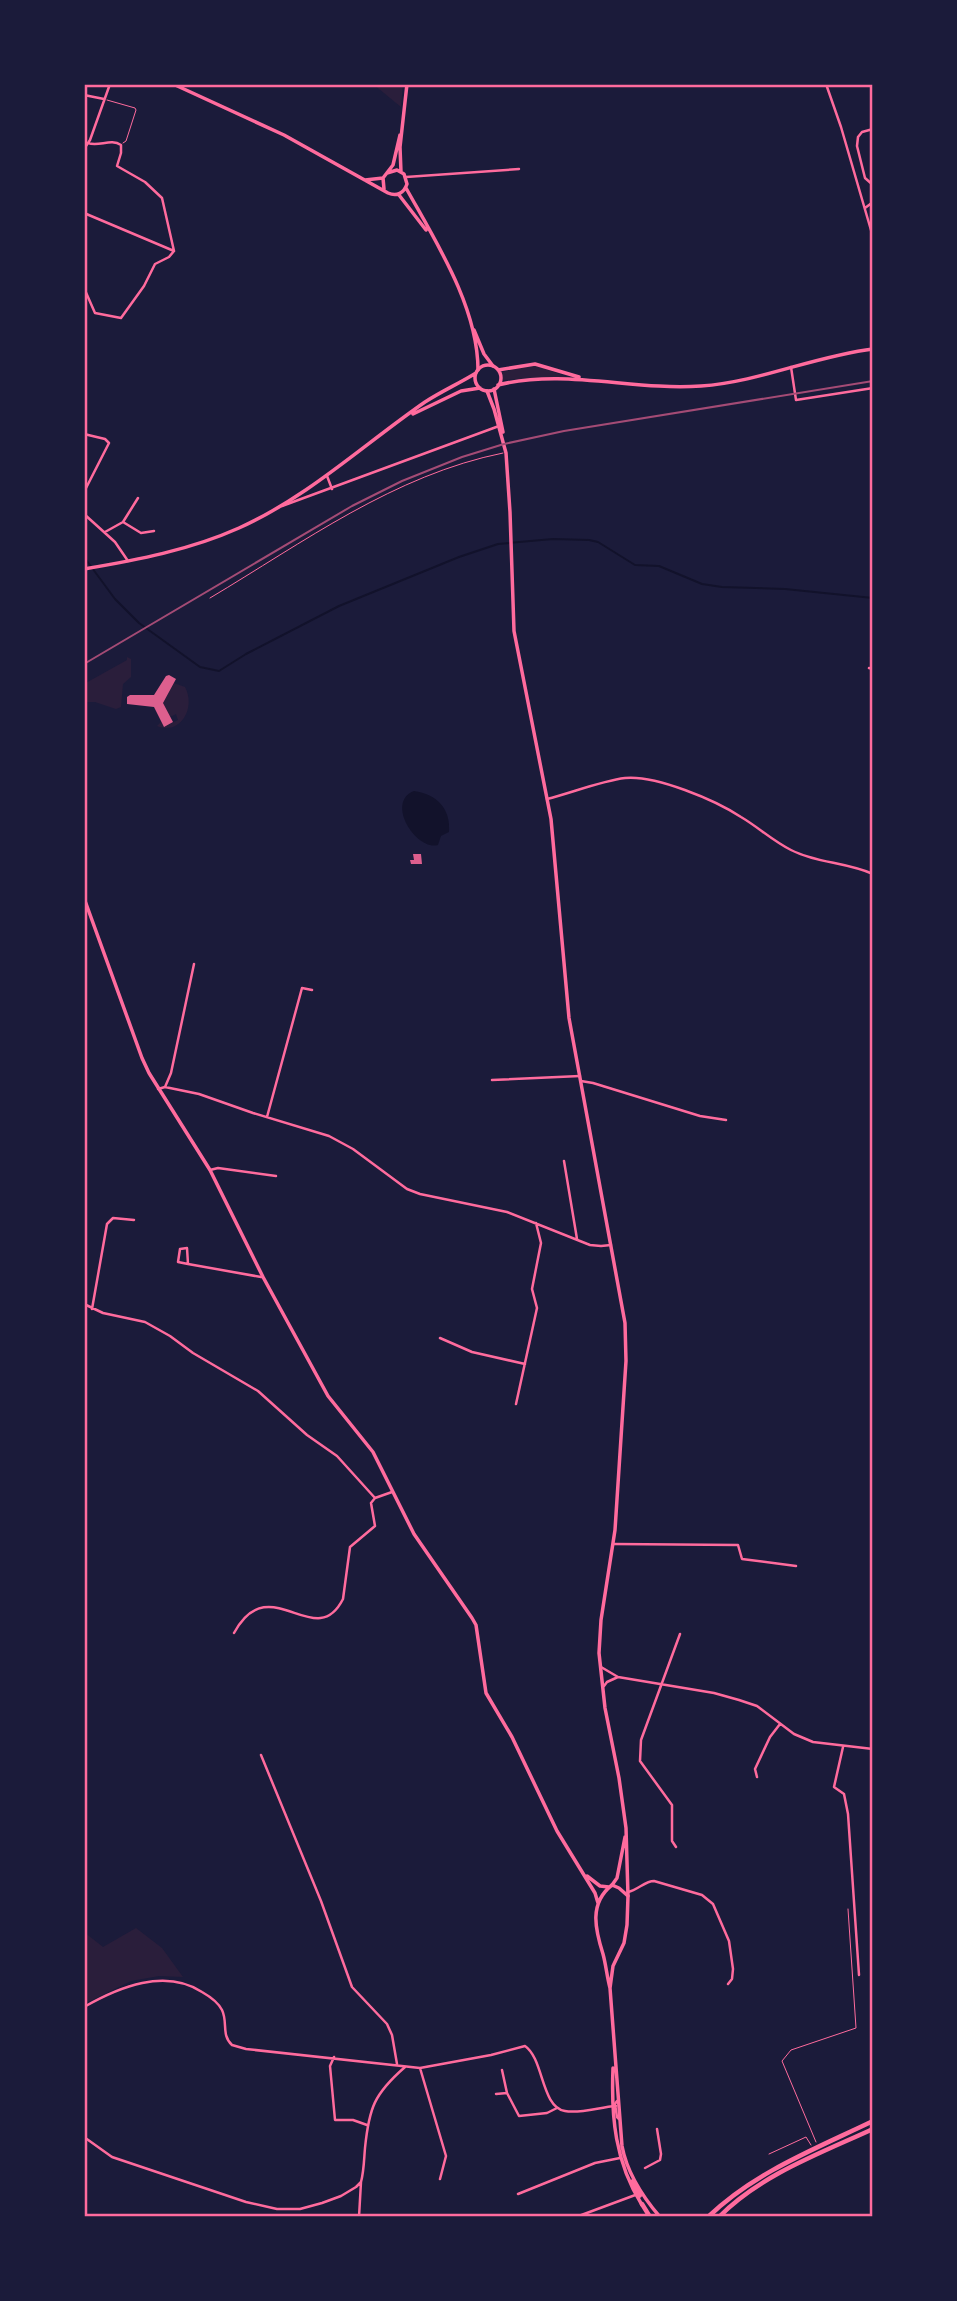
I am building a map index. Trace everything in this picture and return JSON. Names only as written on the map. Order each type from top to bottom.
[{"type":"highway","points":[[708,2217],[751,2182],[873,2121]]},
{"type":"highway","points":[[719,2217],[764,2183],[873,2129]]},
{"type":"highway","points":[[642,2204],[654,2217]]},
{"type":"main road","points":[[173,84],[284,135],[392,195],[406,188]]},
{"type":"main road","points":[[401,172],[400,147],[407,84]]},
{"type":"main road","points":[[386,191],[383,178],[393,165],[405,110]]},
{"type":"main road","points":[[387,173],[394,170],[406,177],[406,188],[453,273],[484,354],[496,368],[499,385]]},
{"type":"main road","points":[[363,180],[383,178]]},
{"type":"main road","points":[[398,194],[434,240]]},
{"type":"main road","points":[[470,321],[478,358],[476,384],[487,391],[499,385],[551,379],[692,387],[731,382],[873,349]]},
{"type":"main road","points":[[84,569],[184,549],[241,527],[274,510],[327,476],[447,388],[485,366],[496,368],[540,364],[592,380]]},
{"type":"main road","points":[[404,418],[461,391],[480,388]]},
{"type":"main road","points":[[494,389],[503,441]]},
{"type":"main road","points":[[487,391],[506,453],[514,631],[551,819],[566,992],[625,1323],[626,1362],[614,1544],[601,1620],[602,1688],[626,1828],[628,1894],[624,1943],[613,1966],[610,1988]]},
{"type":"main road","points":[[84,898],[142,1058],[158,1089],[209,1170],[328,1396],[373,1452],[414,1534],[472,1618],[486,1693],[512,1737],[557,1831],[595,1893],[598,1903],[596,1933],[610,1988],[614,2122],[622,2158],[642,2204]]},
{"type":"main road","points":[[598,1903],[617,1878],[626,1828]]},
{"type":"main road","points":[[583,1873],[595,1883],[619,1888],[628,1894]]},
{"type":"main road","points":[[603,1957],[609,1960],[616,1957]]},
{"type":"main road","points":[[615,2104],[622,2158],[638,2193],[654,2217]]},
{"type":"street","points":[[84,149],[110,84]]},
{"type":"street","points":[[826,84],[873,237]]},
{"type":"street","points":[[84,94],[104,99]]},
{"type":"street","points":[[873,129],[862,132],[857,146],[865,178],[873,184]]},
{"type":"street","points":[[88,143],[94,145],[114,141],[121,145],[117,166],[145,182],[162,198],[174,251]]},
{"type":"street","points":[[406,177],[519,169]]},
{"type":"street","points":[[865,208],[873,202]]},
{"type":"street","points":[[84,213],[174,251]]},
{"type":"street","points":[[84,288],[95,313],[121,318],[144,286],[154,266],[174,251]]},
{"type":"street","points":[[791,367],[796,400],[873,388]]},
{"type":"street","points":[[274,510],[499,426]]},
{"type":"street","points":[[84,434],[105,439],[109,443],[84,492]]},
{"type":"street","points":[[327,476],[332,489]]},
{"type":"street","points":[[105,532],[123,522],[138,498]]},
{"type":"street","points":[[84,513],[115,542],[128,561]]},
{"type":"street","points":[[123,522],[141,534],[154,531]]},
{"type":"street","points":[[547,799],[623,778],[653,780],[738,814],[803,856],[845,864],[873,874]]},
{"type":"street","points":[[165,1087],[171,1073],[194,964]]},
{"type":"street","points":[[267,1117],[302,988],[312,990]]},
{"type":"street","points":[[492,1080],[581,1078],[700,1116],[726,1120]]},
{"type":"street","points":[[158,1089],[165,1087],[199,1094],[330,1136],[341,1141],[399,1185],[419,1194],[495,1209],[577,1239],[601,1246],[611,1245]]},
{"type":"street","points":[[564,1161],[577,1239]]},
{"type":"street","points":[[209,1170],[218,1168],[276,1176]]},
{"type":"street","points":[[92,1309],[107,1224],[113,1218],[134,1220]]},
{"type":"street","points":[[516,1404],[537,1308],[532,1294],[541,1243],[536,1223]]},
{"type":"street","points":[[188,1264],[187,1248],[180,1250],[178,1262],[188,1264],[263,1277]]},
{"type":"street","points":[[84,1304],[92,1309],[145,1322],[258,1391],[307,1435],[337,1456],[375,1498]]},
{"type":"street","points":[[440,1338],[472,1352],[525,1364]]},
{"type":"street","points":[[234,1633],[244,1618],[258,1607],[268,1605],[315,1619],[326,1618],[343,1599],[350,1548],[376,1526],[371,1503],[375,1498],[393,1492]]},
{"type":"street","points":[[614,1544],[737,1545],[742,1559],[796,1566]]},
{"type":"street","points":[[676,1846],[672,1841],[672,1805],[640,1761],[641,1740],[680,1634]]},
{"type":"street","points":[[601,1667],[618,1677],[714,1693],[757,1706],[794,1734],[813,1742],[873,1749]]},
{"type":"street","points":[[602,1688],[607,1682],[618,1677]]},
{"type":"street","points":[[757,1777],[755,1769],[769,1737],[780,1724]]},
{"type":"street","points":[[843,1745],[834,1787],[844,1794],[848,1814],[859,1975]]},
{"type":"street","points":[[261,1755],[321,1900],[352,1987],[387,2024],[392,2035],[397,2064]]},
{"type":"street","points":[[628,1894],[649,1881],[654,1881],[702,1895],[713,1905],[729,1941],[732,1979],[728,1984]]},
{"type":"street","points":[[84,2007],[127,1987],[164,1980],[178,1981],[196,1988],[218,2004],[225,2019],[225,2035],[232,2045],[420,2068],[491,2055],[520,2046],[528,2047],[550,2099],[557,2108],[567,2111],[615,2104]]},
{"type":"street","points":[[334,2057],[330,2066],[335,2120],[353,2120],[367,2125]]},
{"type":"street","points":[[359,2217],[367,2125],[376,2096],[405,2067]]},
{"type":"street","points":[[420,2068],[446,2156],[440,2179]]},
{"type":"street","points":[[502,2070],[507,2093],[519,2116],[547,2113],[557,2108]]},
{"type":"street","points":[[496,2094],[507,2093]]},
{"type":"street","points":[[614,2122],[620,2130]]},
{"type":"street","points":[[645,2168],[660,2160],[657,2129]]},
{"type":"street","points":[[84,2137],[112,2157],[246,2202],[277,2209],[300,2209],[322,2203],[341,2196],[361,2182]]},
{"type":"street","points":[[518,2194],[585,2167],[622,2158]]},
{"type":"street","points":[[576,2217],[638,2193]]},
{"type":"lane","points":[[104,99],[136,110],[126,141],[121,145]]},
{"type":"lane","points":[[210,598],[320,530],[385,494],[462,464],[506,453]]},
{"type":"path","points":[[816,2148],[782,2061],[791,2050],[856,2028],[848,1909]]},
{"type":"path","points":[[769,2154],[806,2137],[816,2148]]},
{"type":"shaded area","points":[[373,84],[403,84],[401,107]]},
{"type":"shaded area","points":[[535,365],[567,377],[503,380],[502,372]]},
{"type":"shaded area","points":[[127,657],[131,659],[131,677],[123,684],[121,707],[116,709],[95,702],[84,702],[84,684],[127,660]]},
{"type":"shaded area","points":[[174,683],[185,687],[189,703],[187,711],[184,718],[173,727],[166,728],[157,726],[161,722],[164,727],[178,720],[176,714],[170,717],[163,703]]},
{"type":"shaded area","points":[[414,791],[436,799],[448,816],[449,832],[441,836],[438,845],[421,841],[403,815],[402,805],[406,797]]},
{"type":"shaded area","points":[[136,1928],[162,1948],[183,1977],[159,1976],[131,1981],[84,2004],[84,1932],[103,1947]]},
{"type":"building","points":[[169,675],[176,679],[163,703],[173,722],[164,727],[154,707],[127,704],[127,697],[154,695]]},
{"type":"building","points":[[413,854],[421,854],[422,864],[411,864],[410,860],[414,860]]},
{"type":"waterway","points":[[84,557],[115,599],[139,623],[200,667],[219,671],[339,606],[498,544],[553,539],[589,540],[598,542],[635,565],[659,566],[702,584],[873,598]]},
{"type":"railway","points":[[84,664],[352,506],[402,481],[462,457],[504,444],[564,431],[873,381]]}]
